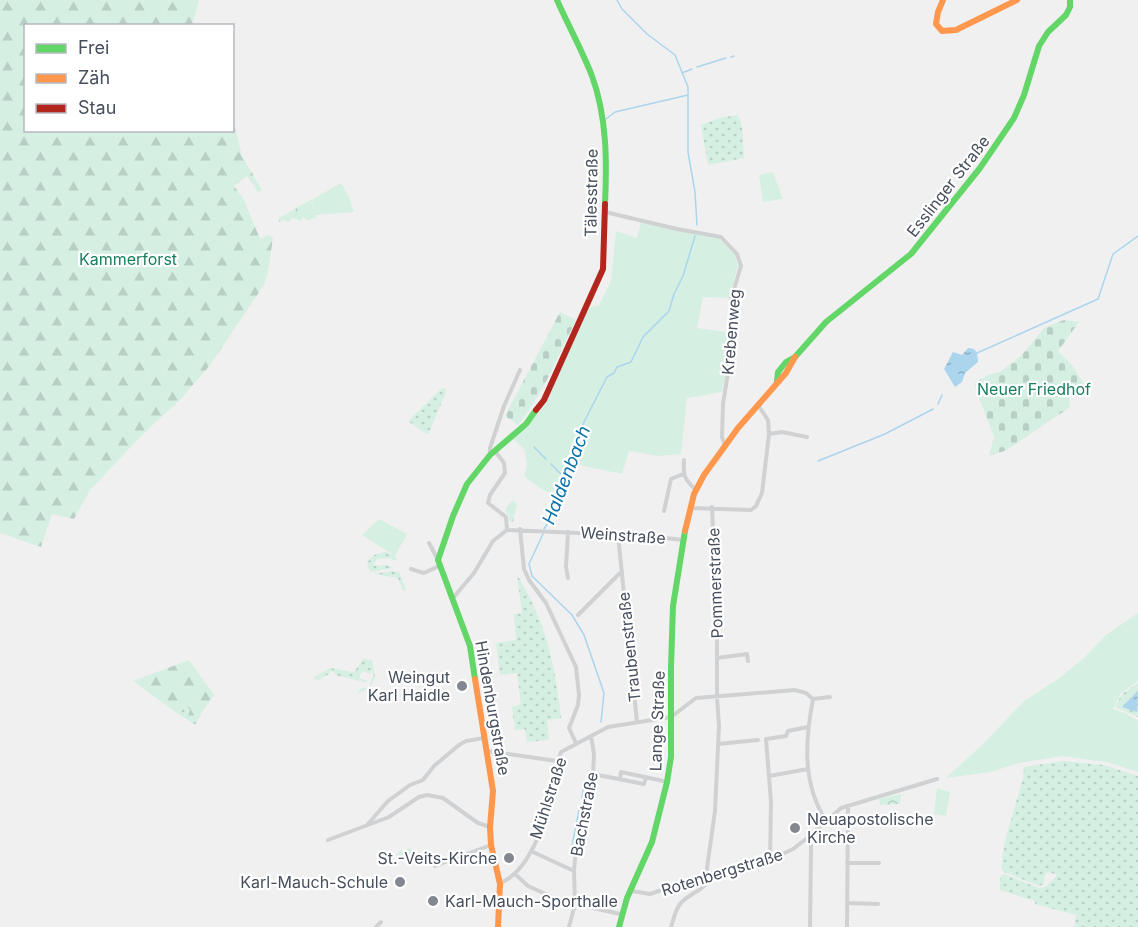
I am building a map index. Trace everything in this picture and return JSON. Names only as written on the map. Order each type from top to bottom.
[{"type":"main road","name":"Tälesstraße","points":[[492,453],[526,424],[544,400],[603,269],[607,158],[604,130],[589,69],[557,0]]},
{"type":"main road","points":[[943,0],[936,11],[936,26],[948,32],[1017,0]]},
{"type":"main road","name":"Esslinger Straße","points":[[690,508],[696,489],[726,446],[777,381],[778,372],[786,362],[796,356],[826,322],[911,254],[985,162],[1005,135],[1018,110],[1043,39],[1066,15],[1070,7],[1070,0]]},
{"type":"main road","points":[[438,563],[453,516],[467,484],[492,453]]},
{"type":"main road","name":"Lange Straße","points":[[619,927],[620,914],[649,851],[668,782],[674,593],[682,540],[690,508]]},
{"type":"main road","name":"Hindenburgstraße","points":[[438,563],[470,646],[493,791],[494,806],[490,827],[490,845],[500,884],[498,927]]},
{"type":"street","name":"Krebenweg","points":[[605,212],[721,237],[737,254],[741,266],[731,298],[730,360],[723,404],[722,437],[726,446]]},
{"type":"street","points":[[453,597],[474,573],[493,541],[507,530],[506,517],[488,503],[490,495],[505,473],[504,462],[492,453],[490,447],[504,406],[520,370]]},
{"type":"street","points":[[690,508],[751,510],[756,506],[762,493],[769,434],[768,420],[758,404]]},
{"type":"street","points":[[769,434],[782,432],[807,437]]},
{"type":"street","points":[[684,460],[685,480],[696,489]]},
{"type":"street","points":[[664,511],[672,479],[683,474]]},
{"type":"street","name":"Pommerstraße","points":[[706,875],[715,811],[718,744],[712,507]]},
{"type":"street","points":[[520,529],[524,569],[546,603],[576,667],[578,705],[569,728],[576,743]]},
{"type":"street","name":"Weinstraße","points":[[507,530],[541,530],[682,540]]},
{"type":"street","points":[[568,532],[566,567],[568,578]]},
{"type":"street","name":"Traubenstraße","points":[[618,535],[637,722]]},
{"type":"street","points":[[411,569],[424,573],[438,563],[429,543]]},
{"type":"street","name":"Traubenstraße","points":[[578,615],[621,572]]},
{"type":"street","name":"Pommerstraße","points":[[717,658],[747,654],[748,662]]},
{"type":"street","points":[[671,717],[696,698],[795,690],[806,693],[813,699],[831,697]]},
{"type":"street","points":[[813,699],[808,727],[808,769],[812,794],[826,821]]},
{"type":"street","name":"Mühlstraße","points":[[515,874],[531,851],[545,819],[557,761],[561,752],[608,728],[671,717]]},
{"type":"street","points":[[770,860],[771,802],[766,739],[786,736],[788,731],[808,727]]},
{"type":"street","name":"Bachstraße","points":[[569,927],[575,904],[574,871],[583,811],[593,774],[594,747],[591,736]]},
{"type":"street","points":[[367,825],[388,801],[410,785],[423,780],[434,766],[459,745],[466,741],[485,738]]},
{"type":"street","points":[[718,744],[758,740]]},
{"type":"street","points":[[487,752],[557,761]]},
{"type":"street","points":[[769,776],[808,769]]},
{"type":"street","points":[[620,779],[621,772],[668,782]]},
{"type":"street","points":[[593,774],[644,784],[645,777]]},
{"type":"street","name":"Rotenbergstraße","points":[[632,891],[650,894],[706,875],[770,860],[807,839],[841,808],[937,779]]},
{"type":"street","points":[[328,840],[389,817],[419,797],[427,795],[443,798],[478,822],[490,827]]},
{"type":"street","points":[[847,927],[848,806]]},
{"type":"street","points":[[849,823],[878,823]]},
{"type":"street","points":[[807,839],[812,849],[810,927]]},
{"type":"street","points":[[435,866],[490,845]]},
{"type":"street","points":[[531,851],[574,871]]},
{"type":"street","points":[[847,863],[879,863]]},
{"type":"street","points":[[500,884],[515,874],[528,886],[550,896]]},
{"type":"street","points":[[671,927],[682,901],[705,885],[708,881],[706,875]]},
{"type":"street","points":[[847,903],[878,904]]},
{"type":"street","points":[[575,904],[620,914]]},
{"type":"street","points":[[376,927],[381,922]]},
{"type":"green space","name":"Kammerforst","points":[[0,0],[199,0],[192,24],[24,24],[24,132],[234,132],[234,124],[242,156],[262,190],[258,192],[247,176],[234,186],[244,200],[260,239],[269,235],[273,238],[264,285],[210,365],[181,399],[144,433],[90,490],[74,519],[52,514],[41,547],[0,533]]},
{"type":"green space","points":[[738,115],[742,126],[744,158],[708,165],[701,125],[719,118]]},
{"type":"green space","points":[[773,172],[783,199],[763,202],[759,175]]},
{"type":"green space","points":[[341,183],[354,212],[315,215],[313,199]]},
{"type":"green space","points":[[312,199],[316,218],[308,220],[303,217],[301,221],[291,217],[292,219],[288,222],[283,220],[279,222],[279,218]]},
{"type":"green space","points":[[641,223],[720,239],[735,255],[738,266],[729,298],[703,297],[697,328],[727,332],[727,366],[722,392],[687,398],[681,454],[658,456],[629,451],[622,474],[579,465],[564,500],[540,488],[524,476],[527,465],[525,450],[513,439],[530,423],[549,398],[559,369],[587,308],[599,305],[611,281],[616,231],[637,238]]},
{"type":"green space","points":[[560,312],[576,320],[543,388],[518,425],[505,416]]},
{"type":"green space","name":"Neuer Friedhof","points":[[1064,320],[1079,322],[1058,351],[1072,365],[1084,384],[1069,397],[1070,407],[1007,450],[989,456],[994,437],[974,384],[987,375],[1000,372],[1021,356],[1045,327]]},
{"type":"green space","points":[[442,388],[445,388],[446,392],[428,435],[408,421]]},
{"type":"green space","points":[[512,500],[517,504],[513,522],[509,521],[509,515],[505,511]]},
{"type":"green space","points":[[379,519],[407,534],[395,556],[362,535]]},
{"type":"green space","points":[[386,552],[395,556],[397,561],[388,558],[377,559],[373,566],[387,565],[393,568],[371,572],[367,565],[370,559]]},
{"type":"green space","points":[[399,572],[406,590],[403,592],[398,578],[373,574]]},
{"type":"green space","points":[[517,575],[527,591],[542,626],[556,681],[561,718],[547,720],[549,740],[527,742],[525,729],[515,730],[512,707],[521,704],[517,673],[500,675],[496,643],[516,640],[514,614],[522,613]]},
{"type":"green space","points":[[1138,613],[1138,681],[1121,693],[1113,709],[1138,721],[1138,772],[1107,762],[1062,756],[1019,763],[991,772],[946,778],[1024,701],[1058,679],[1084,658],[1106,635]]},
{"type":"green space","points":[[364,658],[369,661],[372,659],[375,677],[370,688],[358,693],[360,689],[369,687],[373,675],[372,670],[370,674],[362,671],[359,678],[368,681],[365,682],[335,675],[330,671],[318,680],[313,678],[330,668],[354,672]]},
{"type":"green space","points":[[189,660],[214,695],[204,709],[198,709],[191,720],[188,718],[190,709],[185,708],[178,711],[177,707],[170,708],[133,681]]},
{"type":"green space","points":[[1138,683],[1138,717],[1115,707],[1122,694]]},
{"type":"green space","points":[[170,708],[190,709],[189,719],[198,709],[204,709],[195,725]]},
{"type":"green space","points":[[1063,761],[1104,765],[1138,776],[1138,927],[1074,927],[1076,915],[1035,904],[1035,901],[1000,890],[1000,877],[1004,874],[1039,888],[1045,887],[1056,877],[1056,874],[1047,872],[1044,884],[1039,886],[1004,872],[1001,868],[1005,841],[1024,767]]},
{"type":"green space","points":[[937,788],[950,792],[946,816],[934,814]]},
{"type":"green space","points":[[901,794],[900,804],[880,805],[879,799]]},
{"type":"green space","points":[[409,848],[414,851],[414,858],[404,861],[396,856],[400,851]]},
{"type":"water","points":[[968,348],[974,349],[977,353],[978,362],[965,373],[962,382],[955,387],[944,369],[953,352],[962,355]]},
{"type":"water","points":[[1138,691],[1137,712],[1122,707]]},
{"type":"waterway","name":"Haldenbach","points":[[617,0],[622,9],[647,34],[675,55],[688,87],[688,152],[695,192],[697,225]]},
{"type":"waterway","points":[[697,67],[726,58]]},
{"type":"waterway","points":[[682,73],[692,69]]},
{"type":"waterway","points":[[606,119],[615,112],[688,95]]},
{"type":"waterway","name":"Haldenbach","points":[[544,529],[557,508],[570,460],[584,422],[607,377],[614,373],[617,367],[631,362],[643,337],[669,311],[695,236]]},
{"type":"waterway","points":[[977,353],[1098,299],[1113,254],[1138,236]]},
{"type":"waterway","points":[[938,404],[942,395]]},
{"type":"waterway","points":[[818,461],[885,434],[933,409]]},
{"type":"waterway","points":[[534,447],[546,459]]},
{"type":"waterway","points":[[551,464],[565,478]]},
{"type":"waterway","name":"Haldenbach","points":[[543,534],[529,564],[532,576],[572,615],[584,635],[604,693],[601,722]]},
{"type":"waterway","name":"Haldenbach","points":[[582,798],[584,783]]},
{"type":"waterway","name":"Haldenbach","points":[[572,846],[580,805]]},
{"type":"traffic: fast","points":[[557,0],[588,66],[601,107],[605,140],[605,204]]},
{"type":"traffic: fast","points":[[777,381],[778,372],[786,362],[795,357],[826,322],[911,254],[980,168],[1014,118],[1024,95],[1039,46],[1048,32],[1066,15],[1070,7],[1070,0]]},
{"type":"traffic: fast","points":[[475,679],[470,646],[438,560],[467,484],[490,455],[526,424],[536,410]]},
{"type":"traffic: fast","points":[[619,927],[627,898],[652,842],[667,782],[671,757],[673,606],[685,531]]},
{"type":"traffic: slow","points":[[943,0],[936,24],[942,31],[956,30],[1017,0]]},
{"type":"traffic: slow","points":[[685,531],[694,494],[704,475],[738,428],[786,373],[795,357]]},
{"type":"traffic: slow","points":[[475,679],[493,791],[490,827],[491,845],[500,884],[498,927]]},
{"type":"traffic: jam","points":[[536,410],[544,400],[603,269],[605,204]]},
{"type":"place","name":"Weingut Karl Haidle","points":[[462,686]]},
{"type":"place","name":"Neuapostolische Kirche","points":[[795,828]]},
{"type":"place","name":"St.-Veits-Kirche","points":[[509,858]]},
{"type":"place","name":"Karl-Mauch-Schule","points":[[400,882]]},
{"type":"place","name":"Karl-Mauch-Sporthalle","points":[[433,901]]}]
